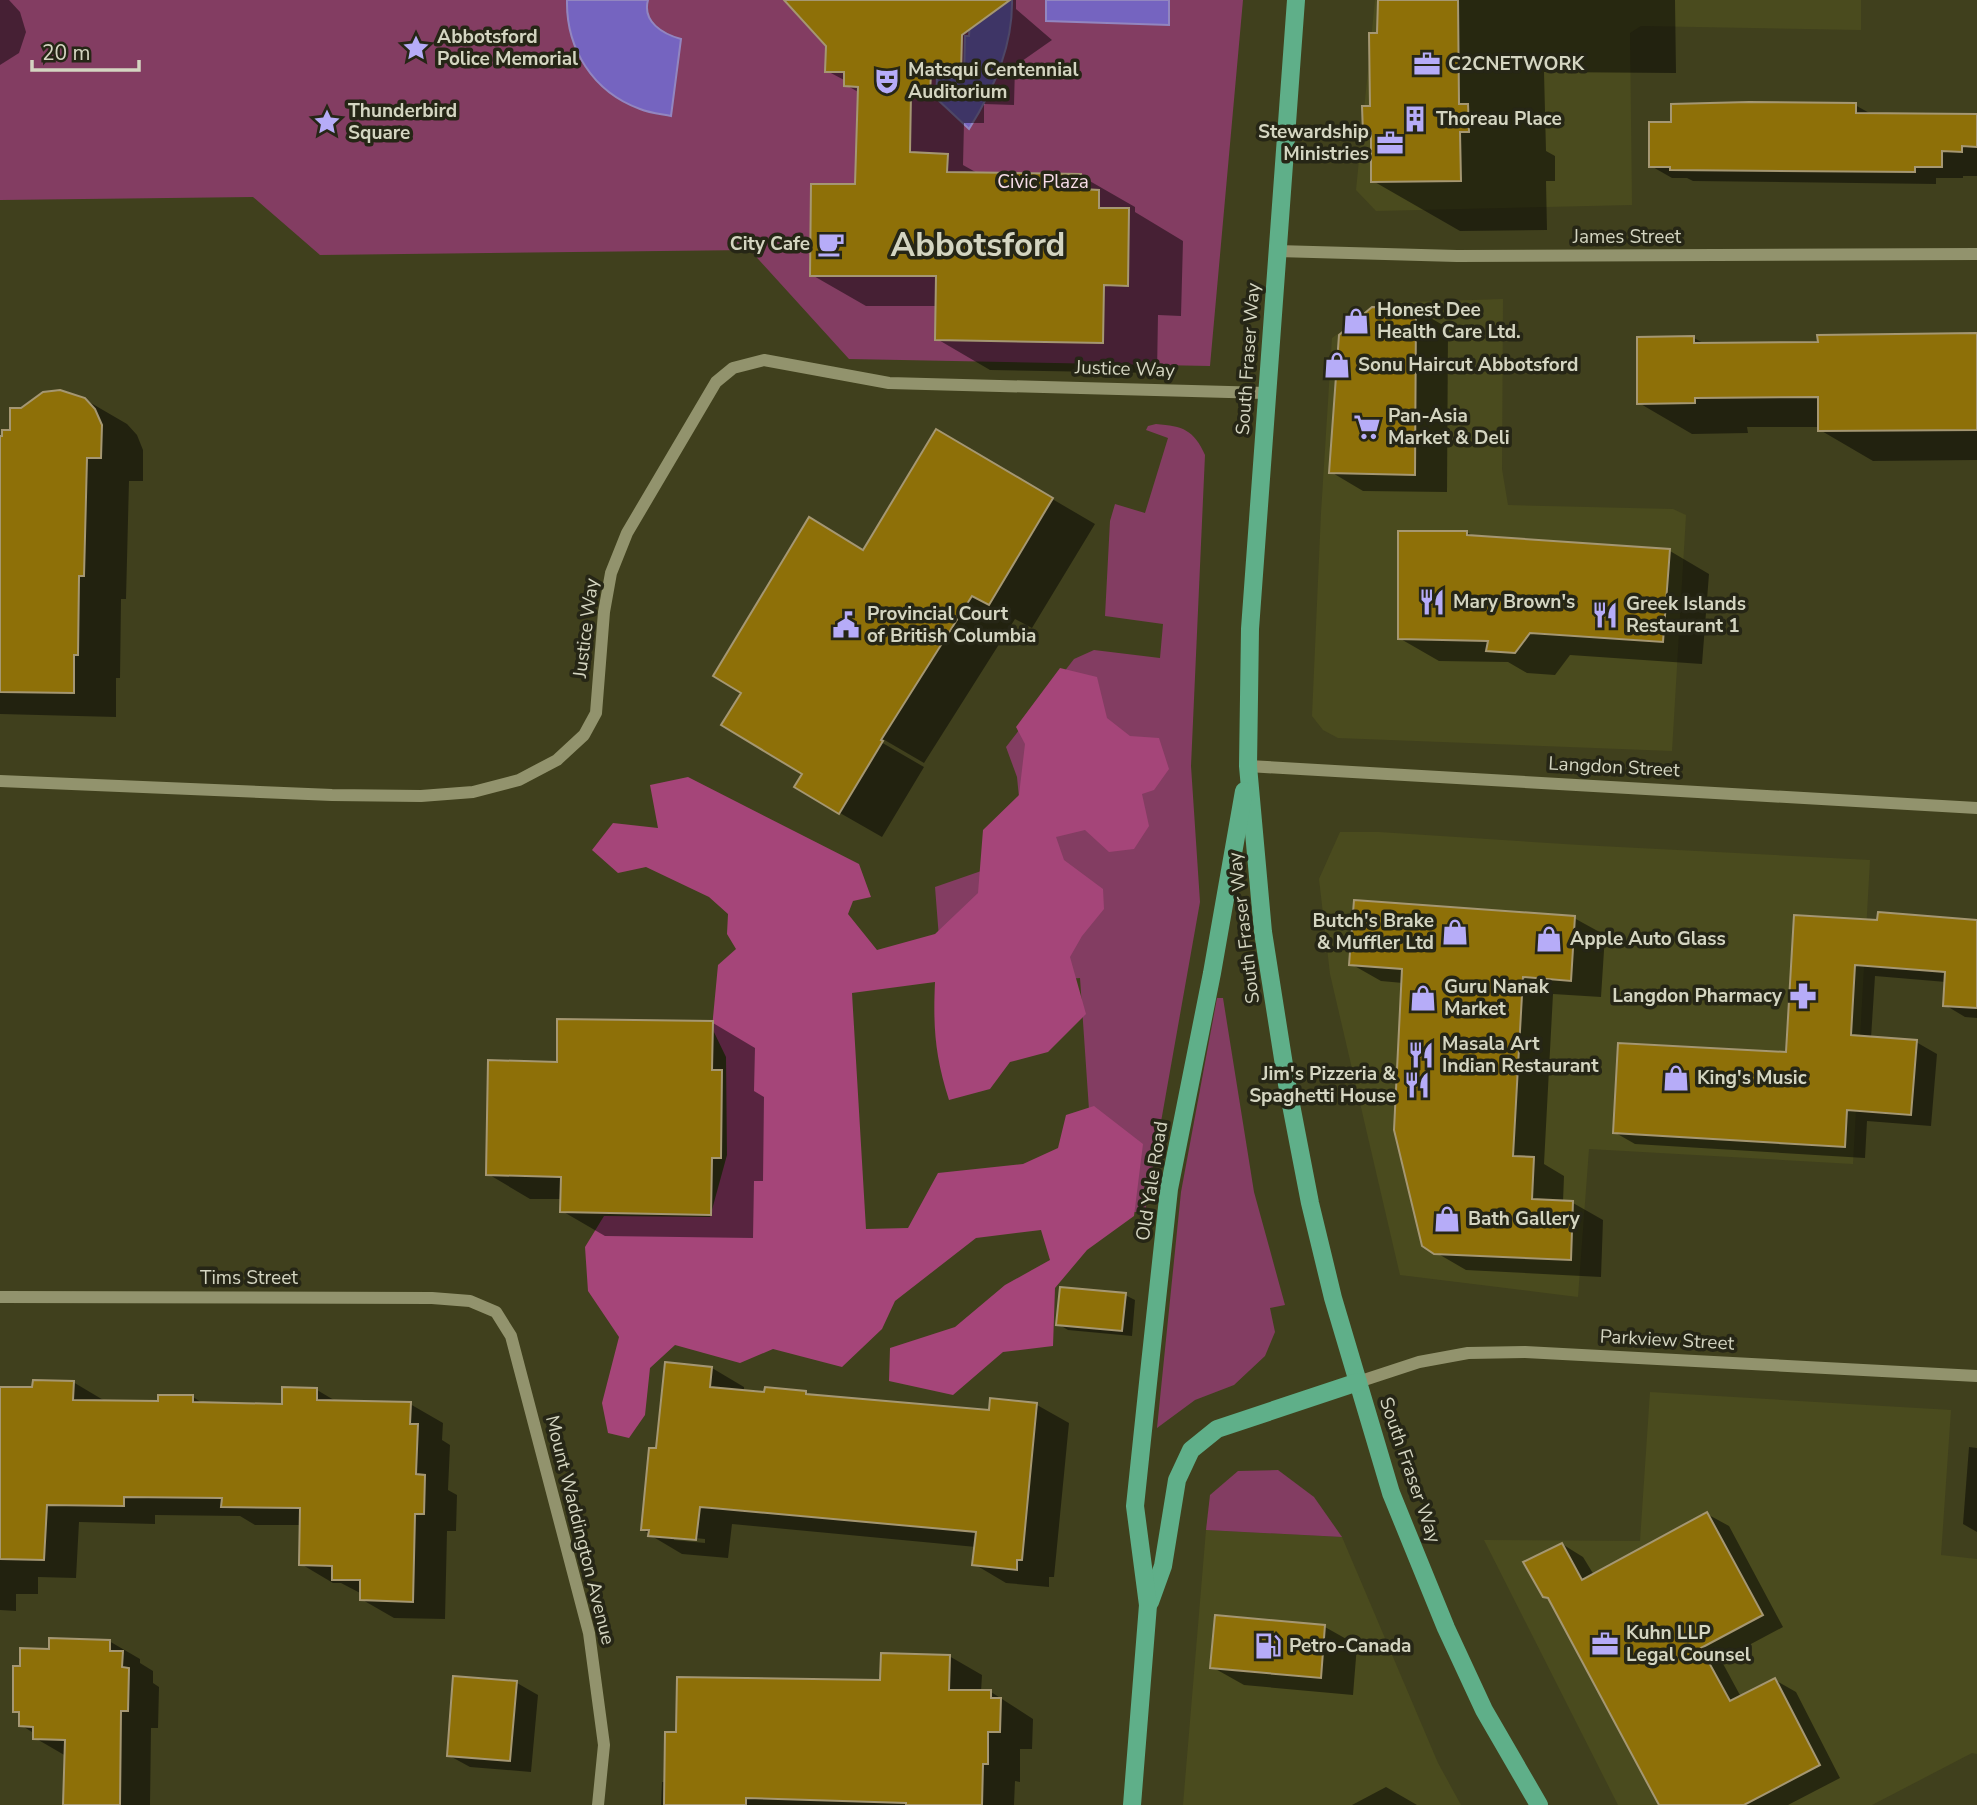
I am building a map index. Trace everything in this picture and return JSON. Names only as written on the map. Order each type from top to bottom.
[{"type":"main road","name":"South Fraser Way","points":[[1296,0],[1250,629],[1248,766],[1263,932],[1287,1084],[1310,1203],[1333,1298],[1391,1493],[1446,1628],[1484,1710],[1539,1805]]},
{"type":"main road","name":"Old Yale Road","points":[[1132,1805],[1148,1605],[1135,1506],[1169,1189],[1248,766]]},
{"type":"main road","name":"Old Yale Road","points":[[1148,1605],[1163,1566],[1177,1480],[1191,1450],[1217,1429],[1358,1381]]},
{"type":"street","name":"James Street","points":[[1277,251],[1457,256],[1977,254]]},
{"type":"street","name":"Justice Way","points":[[0,781],[332,795],[421,796],[473,792],[519,780],[557,760],[583,735],[596,713],[604,612],[611,573],[627,533],[716,382],[733,368],[764,360],[888,383],[1266,393]]},
{"type":"street","name":"Langdon Street","points":[[1248,766],[1977,808]]},
{"type":"street","name":"Tims Street","points":[[0,1297],[432,1298],[470,1301],[496,1311]]},
{"type":"street","name":"Mount Waddington Avenue","points":[[496,1311],[511,1336],[589,1633],[604,1745],[598,1805]]},
{"type":"street","name":"Parkview Street","points":[[1358,1381],[1425,1361],[1468,1353],[1525,1352],[1977,1376]]},
{"type":"shaded area","points":[[567,0],[648,0],[648,15],[651,21],[667,34],[681,39],[671,116],[644,110],[623,101],[596,80],[577,52],[571,35]]},
{"type":"shaded area","points":[[977,0],[1012,0],[1009,34],[1000,68],[969,129],[936,98],[937,78],[964,78],[965,36],[969,36],[970,21]]},
{"type":"shaded area","points":[[1046,0],[1169,0],[1169,25],[1046,21]]},
{"type":"shaded area","points":[[1375,0],[1861,0],[1861,30],[1641,26],[1630,33],[1632,205],[1376,211],[1356,190]]},
{"type":"shaded area","points":[[1503,299],[1502,469],[1508,505],[1673,509],[1686,515],[1672,751],[1338,738],[1323,730],[1312,716],[1332,338],[1381,303]]},
{"type":"shaded area","points":[[1060,668],[1097,677],[1107,718],[1130,736],[1159,738],[1169,769],[1154,790],[1142,794],[1149,826],[1134,849],[1109,852],[1085,830],[1056,837],[1064,860],[1103,889],[1104,909],[1082,936],[1070,957],[1086,1014],[1048,1052],[1010,1062],[990,1089],[949,1100],[936,1042],[935,982],[852,993],[866,1229],[908,1228],[938,1173],[1023,1164],[1058,1148],[1066,1115],[1094,1106],[1143,1144],[1134,1216],[1087,1250],[1055,1288],[1053,1346],[1003,1352],[953,1395],[889,1381],[890,1348],[955,1327],[1005,1285],[1050,1260],[1041,1230],[976,1238],[895,1301],[882,1329],[842,1367],[773,1349],[740,1363],[675,1345],[650,1368],[645,1415],[629,1438],[608,1433],[602,1403],[619,1337],[588,1291],[585,1247],[604,1216],[710,1217],[727,1155],[726,1057],[712,1028],[718,965],[736,949],[727,934],[728,914],[709,897],[646,867],[618,873],[592,850],[613,823],[658,828],[650,785],[688,777],[859,864],[871,897],[853,901],[848,914],[877,950],[935,934],[978,893],[983,830],[1019,795],[1025,744],[1016,727]]},
{"type":"shaded area","points":[[1340,832],[1870,860],[1853,1164],[1589,1149],[1578,1297],[1400,1275],[1330,974],[1319,879]]},
{"type":"shaded area","points":[[1650,1392],[1951,1410],[1941,1555],[1977,1559],[1977,1754],[1972,1753],[1872,1805],[1618,1805],[1484,1540],[1640,1541]]},
{"type":"shaded area","points":[[1206,1530],[1342,1537],[1438,1763],[1461,1805],[1183,1805]]},
{"type":"green space","name":"Civic Plaza","points":[[0,0],[1243,0],[1210,366],[849,359],[750,250],[320,255],[253,197],[0,200]]},
{"type":"green space","points":[[1148,426],[1174,426],[1186,431],[1196,440],[1205,455],[1191,766],[1200,902],[1145,1212],[1096,1212],[1080,978],[943,989],[935,887],[987,869],[1021,818],[1017,777],[1006,747],[1074,659],[1094,650],[1160,658],[1163,624],[1105,616],[1110,521],[1115,504],[1145,513],[1168,438],[1146,430]]},
{"type":"green space","points":[[1217,998],[1223,998],[1254,1192],[1285,1305],[1270,1308],[1275,1332],[1265,1356],[1234,1385],[1195,1400],[1157,1428],[1181,1192]]},
{"type":"green space","points":[[1278,1470],[1314,1497],[1342,1537],[1206,1530],[1210,1495],[1238,1471]]},
{"type":"building","points":[[784,0],[1010,0],[962,35],[961,75],[931,74],[930,93],[911,93],[910,152],[948,154],[947,172],[1081,174],[1081,189],[1099,190],[1099,208],[1129,208],[1128,286],[1104,285],[1103,343],[935,340],[936,276],[810,276],[811,184],[855,184],[858,87],[844,86],[844,72],[825,72],[826,46]]},
{"type":"building","name":"Thoreau Place","points":[[1378,0],[1458,0],[1459,104],[1468,104],[1469,132],[1460,132],[1461,181],[1371,182],[1371,133],[1363,134],[1362,106],[1370,106],[1369,33],[1377,33]]},
{"type":"building","points":[[1856,103],[1856,113],[1977,114],[1977,147],[1962,146],[1962,152],[1942,151],[1942,167],[1915,167],[1915,172],[1670,170],[1670,167],[1649,167],[1649,122],[1671,122],[1671,104]]},
{"type":"building","points":[[1372,307],[1416,308],[1415,475],[1329,473],[1339,335]]},
{"type":"building","points":[[1977,333],[1977,430],[1818,431],[1818,397],[1695,398],[1695,403],[1637,404],[1637,337],[1694,336],[1694,343],[1818,342],[1817,335]]},
{"type":"building","points":[[60,390],[85,398],[95,409],[102,425],[101,458],[87,458],[84,576],[79,576],[78,655],[74,655],[74,693],[0,692],[0,436],[2,430],[10,430],[10,408],[21,408],[43,392]]},
{"type":"building","name":"Provincial Court of British Columbia","points":[[936,429],[1053,498],[989,605],[972,596],[881,740],[883,741],[839,814],[794,787],[802,774],[721,725],[741,693],[713,676],[809,517],[863,550]]},
{"type":"building","points":[[1398,531],[1467,531],[1467,535],[1670,549],[1663,642],[1530,633],[1515,653],[1486,651],[1488,641],[1398,639]]},
{"type":"building","points":[[1354,900],[1575,916],[1571,981],[1523,977],[1513,1156],[1534,1157],[1532,1199],[1573,1201],[1571,1260],[1434,1254],[1422,1246],[1394,1130],[1402,969],[1349,965]]},
{"type":"building","points":[[1878,912],[1977,920],[1977,1008],[1943,1006],[1945,972],[1855,965],[1851,1035],[1917,1040],[1911,1115],[1847,1110],[1845,1147],[1613,1133],[1618,1043],[1786,1052],[1794,915],[1877,920]]},
{"type":"building","points":[[557,1019],[713,1021],[712,1070],[722,1070],[721,1158],[712,1158],[711,1215],[560,1212],[561,1177],[486,1175],[488,1060],[557,1062]]},
{"type":"building","points":[[1060,1287],[1126,1293],[1122,1331],[1056,1325]]},
{"type":"building","points":[[665,1362],[712,1367],[710,1387],[764,1392],[765,1387],[806,1391],[806,1394],[989,1410],[990,1398],[1037,1403],[1022,1560],[1017,1560],[1017,1570],[972,1565],[976,1532],[700,1507],[696,1540],[648,1536],[649,1530],[641,1530],[649,1448],[656,1448]]},
{"type":"building","points":[[33,1380],[74,1381],[73,1400],[158,1401],[158,1395],[193,1395],[193,1402],[282,1404],[282,1387],[317,1388],[317,1400],[411,1402],[410,1424],[418,1424],[416,1474],[425,1475],[424,1514],[415,1514],[413,1602],[360,1600],[360,1580],[332,1580],[332,1566],[299,1565],[300,1508],[221,1507],[222,1498],[124,1497],[124,1506],[47,1505],[44,1560],[0,1559],[0,1387],[32,1387]]},
{"type":"building","points":[[1707,1512],[1763,1615],[1701,1648],[1730,1701],[1775,1678],[1820,1765],[1744,1805],[1659,1805],[1548,1598],[1543,1597],[1523,1562],[1562,1543],[1582,1580]]},
{"type":"building","name":"Petro-Canada","points":[[1215,1615],[1325,1625],[1321,1678],[1210,1668]]},
{"type":"building","points":[[49,1638],[110,1640],[110,1651],[123,1651],[122,1667],[129,1668],[128,1711],[121,1711],[120,1805],[63,1805],[65,1740],[33,1739],[33,1727],[19,1726],[19,1712],[13,1712],[13,1666],[20,1666],[20,1648],[49,1649]]},
{"type":"building","points":[[881,1653],[950,1655],[949,1690],[991,1690],[991,1698],[1001,1698],[1000,1732],[988,1732],[988,1764],[983,1764],[982,1805],[906,1805],[746,1798],[746,1805],[664,1805],[665,1732],[676,1732],[677,1677],[880,1680]]},
{"type":"building","points":[[453,1676],[517,1681],[510,1761],[447,1756]]},
{"type":"place","name":"Abbotsford Police Memorial","points":[[416,48]]},
{"type":"place","name":"C2CNETWORK","points":[[1427,64]]},
{"type":"place","name":"Matsqui Centennial Auditorium","points":[[887,81]]},
{"type":"place","name":"Thoreau Place","points":[[1415,119]]},
{"type":"place","name":"Thunderbird Square","points":[[327,122]]},
{"type":"place","name":"Stewardship Ministries","points":[[1390,143]]},
{"type":"place","name":"City Cafe","points":[[831,244]]},
{"type":"place","name":"Honest Dee Health Care Ltd.","points":[[1356,321]]},
{"type":"place","name":"Sonu Haircut Abbotsford","points":[[1337,365]]},
{"type":"place","name":"Pan-Asia Market & Deli","points":[[1367,427]]},
{"type":"place","name":"Mary Brown's","points":[[1432,602]]},
{"type":"place","name":"Greek Islands Restaurant 1","points":[[1605,615]]},
{"type":"place","name":"Provincial Court of British Columbia","points":[[846,625]]},
{"type":"place","name":"Butch's Brake & Muffler Ltd","points":[[1455,932]]},
{"type":"place","name":"Apple Auto Glass","points":[[1549,939]]},
{"type":"place","name":"Langdon Pharmacy","points":[[1803,996]]},
{"type":"place","name":"Guru Nanak Market","points":[[1423,998]]},
{"type":"place","name":"Masala Art Indian Restaurant","points":[[1421,1055]]},
{"type":"place","name":"King's Music","points":[[1676,1078]]},
{"type":"place","name":"Jim's Pizzeria & Spaghetti House","points":[[1417,1085]]},
{"type":"place","name":"Bath Gallery","points":[[1447,1219]]},
{"type":"place","name":"Kuhn LLP Legal Counsel","points":[[1605,1644]]},
{"type":"place","name":"Petro-Canada","points":[[1268,1646]]},
{"type":"district","name":"Abbotsford","points":[[978,245]]}]
